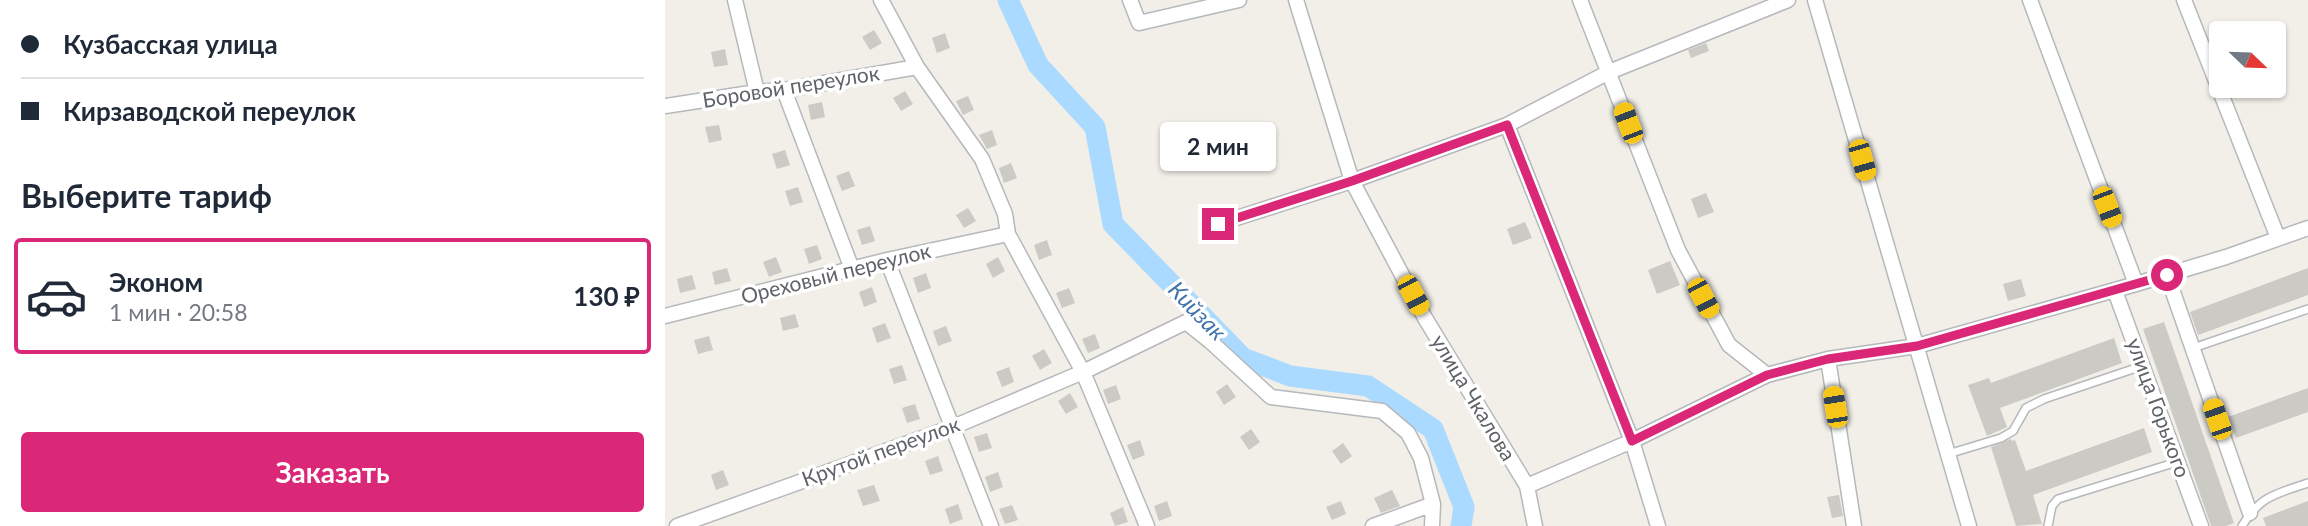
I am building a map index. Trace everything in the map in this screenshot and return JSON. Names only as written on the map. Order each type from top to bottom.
[{"type":"street","points":[[735,0],[757,92]]},
{"type":"street","points":[[881,0],[917,67],[982,159],[1005,214],[1008,234],[1083,372],[1147,526]]},
{"type":"street","points":[[1130,0],[1139,23],[1239,0]]},
{"type":"street","name":"улица Чкалова","points":[[1296,0],[1352,181],[1425,318],[1527,486],[1535,526]]},
{"type":"street","points":[[1580,0],[1678,250],[1729,345],[1767,375]]},
{"type":"street","points":[[1218,224],[1352,181],[1507,125],[1609,72],[1788,0]]},
{"type":"street","points":[[1815,0],[1969,526]]},
{"type":"street","points":[[2030,0],[2136,284]]},
{"type":"street","points":[[2185,0],[2278,239]]},
{"type":"street","name":"Боровой переулок","points":[[665,106],[784,90],[917,67]]},
{"type":"street","points":[[784,90],[852,269]]},
{"type":"street","points":[[1507,125],[1632,441],[1658,526]]},
{"type":"street","points":[[1527,486],[1632,441],[1767,375],[1828,359],[1917,346],[2167,275],[2308,228]]},
{"type":"street","name":"Ореховый переулок","points":[[665,316],[887,260],[1008,234]]},
{"type":"street","points":[[887,260],[991,526]]},
{"type":"street","points":[[2167,275],[2246,520]]},
{"type":"street","name":"улица Горького","points":[[2115,290],[2201,526]]},
{"type":"street","name":"Крутой переулок","points":[[677,526],[953,427],[1083,372],[1186,322],[1212,341],[1271,397],[1382,411],[1408,433],[1421,458],[1433,504]]},
{"type":"street","points":[[1828,359],[1854,526]]},
{"type":"street","points":[[1373,526],[1433,504],[1431,526]]},
{"type":"lane","points":[[2192,349],[2308,309]]},
{"type":"lane","points":[[1948,454],[2001,438],[2013,431],[2026,408],[2044,399],[2142,366]]},
{"type":"lane","points":[[2048,526],[2052,506],[2058,499],[2177,462]]},
{"type":"lane","points":[[2246,520],[2265,498],[2308,483]]},
{"type":"building","points":[[874,30],[882,43],[870,50],[862,37]]},
{"type":"building","points":[[945,33],[950,48],[937,53],[932,38]]},
{"type":"building","points":[[1706,43],[1709,51],[1691,58],[1688,50]]},
{"type":"building","points":[[725,49],[728,65],[714,67],[711,52]]},
{"type":"building","points":[[905,91],[913,104],[901,111],[893,98]]},
{"type":"building","points":[[968,96],[974,110],[963,115],[956,101]]},
{"type":"building","points":[[822,102],[825,117],[811,120],[808,105]]},
{"type":"building","points":[[719,125],[722,140],[709,143],[705,127]]},
{"type":"building","points":[[992,130],[997,145],[987,149],[979,135]]},
{"type":"building","points":[[785,150],[790,165],[777,169],[772,154]]},
{"type":"building","points":[[1011,163],[1017,178],[1004,183],[999,168]]},
{"type":"building","points":[[849,171],[855,186],[842,191],[836,176]]},
{"type":"building","points":[[798,187],[803,202],[790,206],[785,191]]},
{"type":"building","points":[[1706,193],[1714,212],[1698,218],[1691,199]]},
{"type":"building","points":[[968,208],[976,221],[964,228],[956,215]]},
{"type":"building","points":[[1525,222],[1532,238],[1513,245],[1507,229]]},
{"type":"building","points":[[870,226],[875,241],[862,245],[857,230]]},
{"type":"building","points":[[1047,240],[1052,255],[1039,260],[1034,245]]},
{"type":"building","points":[[817,245],[822,259],[809,264],[804,249]]},
{"type":"building","points":[[776,257],[782,272],[769,277],[763,262]]},
{"type":"building","points":[[998,257],[1005,271],[993,278],[986,264]]},
{"type":"building","points":[[1670,261],[1680,285],[1657,294],[1648,270]]},
{"type":"building","points":[[727,268],[731,281],[715,285],[712,272]]},
{"type":"building","points":[[2308,268],[2308,295],[2198,335],[2190,312]]},
{"type":"building","points":[[926,273],[931,288],[918,293],[913,278]]},
{"type":"building","points":[[692,275],[696,289],[680,293],[677,279]]},
{"type":"building","points":[[2021,279],[2026,296],[2008,301],[2003,284]]},
{"type":"building","points":[[872,287],[877,302],[864,307],[859,292]]},
{"type":"building","points":[[1069,288],[1075,303],[1062,308],[1056,293]]},
{"type":"building","points":[[795,314],[799,327],[783,331],[780,318]]},
{"type":"building","points":[[2164,322],[2234,523],[2226,526],[2211,526],[2143,329]]},
{"type":"building","points":[[885,323],[891,338],[877,343],[872,328]]},
{"type":"building","points":[[946,326],[952,341],[938,346],[933,331]]},
{"type":"building","points":[[1095,334],[1100,348],[1088,353],[1082,339]]},
{"type":"building","points":[[709,336],[713,350],[698,354],[694,340]]},
{"type":"building","points":[[2114,338],[2122,363],[2000,408],[2007,427],[1987,436],[1968,385],[1989,378],[1991,383]]},
{"type":"building","points":[[1044,349],[1052,363],[1040,370],[1032,356]]},
{"type":"building","points":[[902,365],[907,380],[894,384],[889,369]]},
{"type":"building","points":[[1009,367],[1014,382],[1002,387],[996,372]]},
{"type":"building","points":[[1227,384],[1236,397],[1224,405],[1216,392]]},
{"type":"building","points":[[1116,385],[1121,399],[1108,404],[1103,390]]},
{"type":"building","points":[[2308,388],[2308,412],[2236,438],[2228,417]]},
{"type":"building","points":[[1070,393],[1078,407],[1066,414],[1058,401]]},
{"type":"building","points":[[915,404],[920,419],[907,423],[902,408]]},
{"type":"building","points":[[2144,428],[2152,452],[2033,495],[2042,524],[2016,526],[1991,447],[2015,440],[2026,471]]},
{"type":"building","points":[[1251,429],[1260,442],[1249,450],[1240,437]]},
{"type":"building","points":[[987,433],[992,448],[979,452],[974,437]]},
{"type":"building","points":[[1140,440],[1145,455],[1133,460],[1127,445]]},
{"type":"building","points":[[1343,443],[1352,456],[1341,464],[1332,451]]},
{"type":"building","points":[[938,456],[943,471],[930,475],[925,461]]},
{"type":"building","points":[[723,470],[729,485],[716,490],[711,475]]},
{"type":"building","points":[[998,472],[1003,487],[990,492],[985,477]]},
{"type":"building","points":[[874,485],[880,501],[863,506],[857,490]]},
{"type":"building","points":[[1392,490],[1400,506],[1381,513],[1374,498]]},
{"type":"building","points":[[1839,495],[1843,516],[1832,518],[1827,497]]},
{"type":"building","points":[[1167,501],[1172,516],[1159,521],[1154,506]]},
{"type":"building","points":[[1341,501],[1346,514],[1332,520],[1326,507]]},
{"type":"building","points":[[2308,501],[2308,526],[2266,526],[2263,518]]},
{"type":"building","points":[[958,504],[963,519],[950,524],[945,509]]},
{"type":"building","points":[[1012,505],[1018,520],[1005,524],[999,509]]},
{"type":"building","points":[[1123,507],[1128,522],[1115,526],[1110,513]]},
{"type":"waterway","name":"Кийзак","points":[[1008,0],[1038,65],[1095,127],[1113,224],[1243,358],[1290,376],[1368,386],[1433,429],[1464,507],[1461,526]]},
{"type":"route","points":[[1218,224],[1352,181],[1507,125],[1632,441],[1767,375],[1828,359],[1917,346],[2167,275]]}]
